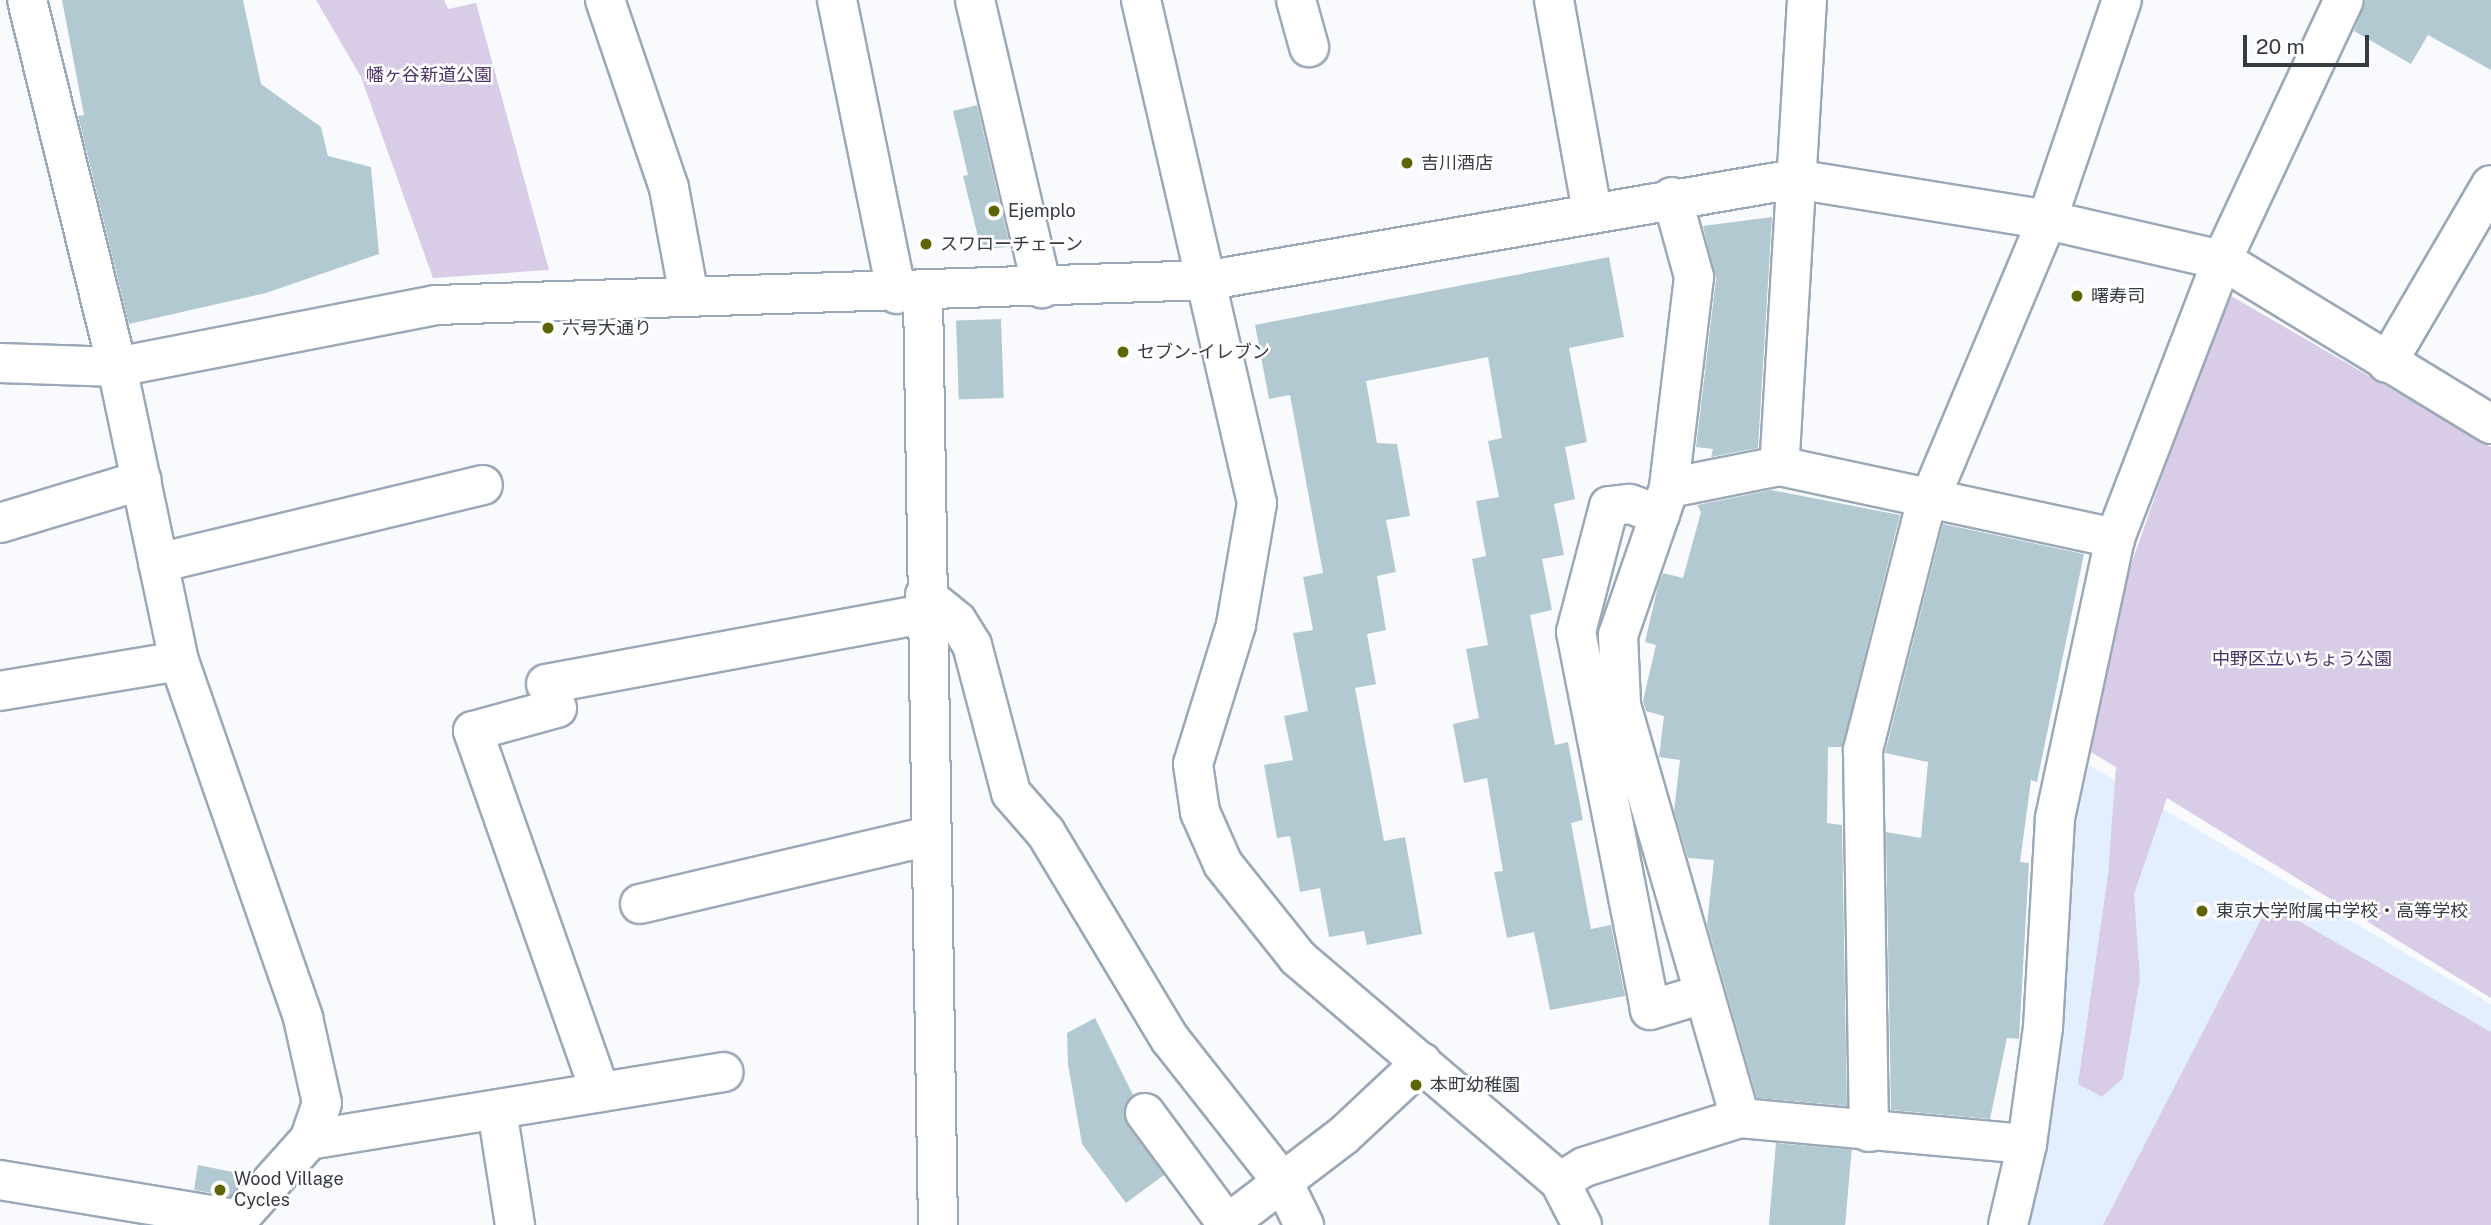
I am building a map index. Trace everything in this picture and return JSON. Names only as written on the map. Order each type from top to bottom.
[{"type":"street","points":[[0,1180],[234,1222],[309,1140],[322,1103],[303,1017],[178,661],[117,367],[27,0]]},
{"type":"street","points":[[605,0],[669,188],[688,296]]},
{"type":"street","points":[[837,0],[910,294],[925,604],[938,1225]]},
{"type":"street","points":[[975,0],[1042,288]]},
{"type":"street","points":[[1141,0],[1210,281],[1257,503],[1236,625],[1193,764],[1200,812],[1223,864],[1298,958],[1560,1182],[1582,1225]]},
{"type":"street","points":[[1296,0],[1309,47]]},
{"type":"street","points":[[1554,0],[1592,212]]},
{"type":"street","points":[[1779,466],[1807,0]]},
{"type":"street","points":[[1869,1132],[1863,750],[1930,499],[2047,220],[2122,0]]},
{"type":"street","points":[[2008,1225],[2027,1144],[2043,1027],[2055,818],[2115,538],[2222,260],[2344,0]]},
{"type":"street","points":[[0,363],[117,367],[436,305],[688,296],[910,294],[1210,281],[1672,197],[1795,178],[2047,220],[2222,260],[2491,424]]},
{"type":"street","points":[[2387,363],[2491,186]]},
{"type":"street","points":[[1672,197],[1694,277],[1664,501],[1618,635],[1621,705],[1740,1118]]},
{"type":"street","points":[[1703,994],[1650,1010],[1576,632],[1609,506],[1664,501],[1779,466],[2115,538]]},
{"type":"street","points":[[0,523],[142,480]]},
{"type":"street","points":[[159,563],[483,485]]},
{"type":"street","points":[[600,1092],[473,731],[552,696],[925,604],[957,621],[972,645],[1011,793],[1046,833],[1170,1039],[1284,1184],[1304,1225]]},
{"type":"street","points":[[0,691],[178,661]]},
{"type":"street","points":[[640,904],[930,836]]},
{"type":"street","points":[[1144,1113],[1226,1224],[1284,1184],[1422,1062]]},
{"type":"street","points":[[309,1140],[723,1072]]},
{"type":"street","points":[[497,1110],[515,1225]]},
{"type":"street","points":[[1560,1182],[1584,1167],[1740,1118],[1869,1132],[2027,1144]]},
{"type":"shaded area","name":"東京大学附属中学校・高等学校","points":[[2089,765],[2491,1004],[2491,1225],[2030,1225],[2062,1029],[2076,818]]},
{"type":"green space","name":"幡ヶ谷新道公園","points":[[316,0],[444,0],[448,9],[476,3],[549,270],[433,278],[361,77]]},
{"type":"green space","name":"中野区立いちょう公園","points":[[2226,293],[2491,447],[2491,998],[2167,798],[2134,894],[2140,979],[2123,1078],[2102,1097],[2078,1084],[2108,875],[2116,767],[2089,751],[2122,591]]},
{"type":"green space","points":[[2269,904],[2491,1032],[2491,1225],[2103,1225]]},
{"type":"building","points":[[62,0],[243,0],[261,84],[321,127],[328,156],[371,167],[379,254],[266,293],[129,324],[78,116],[84,115]]},
{"type":"building","points":[[2366,0],[2491,0],[2491,70],[2428,35],[2411,64],[2354,31]]},
{"type":"building","points":[[977,105],[1010,247],[981,249],[963,176],[968,175],[953,111]]},
{"type":"building","points":[[1772,217],[1758,448],[1711,457],[1713,449],[1696,447],[1716,279],[1703,226]]},
{"type":"building","points":[[1609,257],[1624,337],[1569,348],[1587,442],[1565,447],[1575,499],[1554,504],[1564,555],[1542,559],[1552,610],[1530,615],[1555,745],[1568,742],[1583,820],[1571,823],[1591,929],[1611,925],[1625,996],[1550,1010],[1534,932],[1507,938],[1494,872],[1503,871],[1487,778],[1464,783],[1453,724],[1479,718],[1466,649],[1488,645],[1472,559],[1486,556],[1476,501],[1499,497],[1488,441],[1502,438],[1488,357],[1366,381],[1377,443],[1397,444],[1410,516],[1386,520],[1396,572],[1377,576],[1386,630],[1367,634],[1376,684],[1355,688],[1384,841],[1405,837],[1422,934],[1367,945],[1364,931],[1329,937],[1320,888],[1300,892],[1290,836],[1277,838],[1264,765],[1293,760],[1284,716],[1308,711],[1293,633],[1313,630],[1303,577],[1323,573],[1290,395],[1269,399],[1255,325]]},
{"type":"building","points":[[1001,319],[1004,398],[959,400],[956,321]]},
{"type":"building","points":[[1771,490],[1900,515],[1842,747],[1828,747],[1827,823],[1842,825],[1847,1106],[1757,1098],[1707,924],[1714,860],[1688,858],[1674,811],[1680,760],[1659,757],[1664,716],[1646,711],[1643,701],[1656,645],[1645,642],[1658,586],[1663,573],[1683,578],[1701,512],[1697,505]]},
{"type":"building","points":[[1943,524],[2084,554],[2037,782],[2031,780],[2020,862],[2029,863],[2019,1039],[2007,1038],[1990,1119],[1891,1110],[1886,832],[1921,838],[1928,762],[1885,753]]},
{"type":"building","points":[[1095,1018],[1133,1095],[1125,1105],[1127,1125],[1164,1175],[1126,1203],[1082,1144],[1068,1064],[1067,1033]]},
{"type":"building","points":[[1776,1143],[1852,1150],[1845,1225],[1769,1225]]},
{"type":"building","points":[[198,1165],[248,1175],[230,1196],[194,1190]]},
{"type":"place","name":"吉川酒店","points":[[1407,163]]},
{"type":"place","name":"Ejemplo","points":[[994,211]]},
{"type":"place","name":"スワローチェーン","points":[[926,244]]},
{"type":"place","name":"曙寿司","points":[[2077,296]]},
{"type":"place","name":"六号大通り","points":[[548,328]]},
{"type":"place","name":"セブン-イレブン","points":[[1123,352]]},
{"type":"place","name":"東京大学附属中学校・高等学校","points":[[2202,911]]},
{"type":"place","name":"本町幼稚園","points":[[1416,1085]]},
{"type":"place","name":"Wood Village Cycles","points":[[220,1190]]}]
